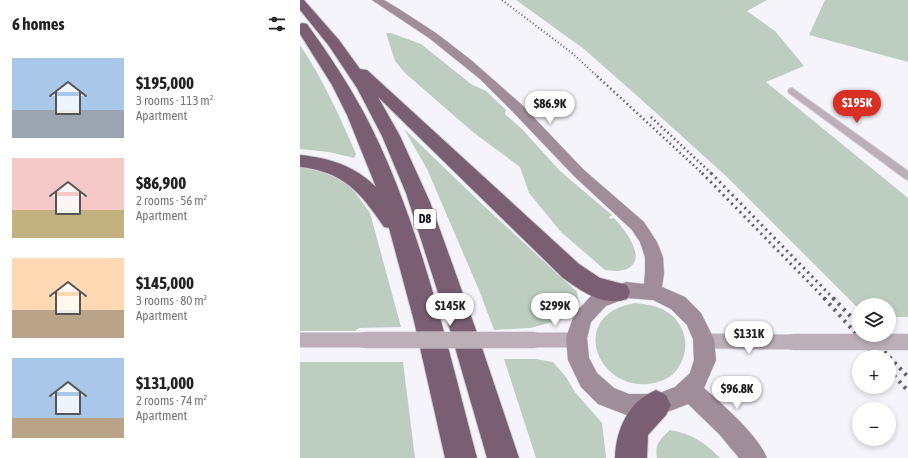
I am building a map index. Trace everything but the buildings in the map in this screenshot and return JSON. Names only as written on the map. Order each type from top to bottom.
[{"type":"highway","name":"D8","points":[[300,3],[311,14],[356,74],[393,142],[414,186],[457,309],[503,458]]},
{"type":"highway","name":"D8","points":[[300,24],[337,77],[374,151],[404,238],[430,331],[461,458]]},
{"type":"highway","points":[[345,58],[385,94],[571,271],[594,287],[618,292]]},
{"type":"highway","points":[[300,161],[332,166],[355,178],[374,198],[404,238]]},
{"type":"highway","points":[[631,458],[631,442],[638,421],[656,405]]},
{"type":"street","points":[[376,0],[395,10],[433,36],[472,67],[516,108],[579,174],[638,226],[645,235],[655,259],[655,279],[652,291]]},
{"type":"street","points":[[792,91],[908,176]]},
{"type":"street","points":[[635,290],[652,291],[676,300],[695,318],[705,341],[706,351],[701,371],[689,389],[674,399],[656,405],[642,406],[628,404],[615,400],[603,393],[593,384],[579,363],[576,340],[580,324],[589,310],[602,299],[618,292],[635,290]]},
{"type":"street","points":[[300,340],[576,340]]},
{"type":"street","points":[[705,341],[908,342]]},
{"type":"street","points":[[689,389],[728,426],[755,458]]},
{"type":"green space","points":[[516,0],[767,0],[747,11],[775,31],[804,66],[766,82],[908,198],[908,317],[896,317],[896,298],[852,298],[852,302],[726,176],[584,49]]},
{"type":"green space","points":[[825,0],[908,0],[908,62],[809,35]]},
{"type":"green space","points":[[386,33],[391,33],[421,44],[471,84],[486,91],[506,110],[505,114],[522,129],[560,171],[612,215],[609,217],[610,219],[614,218],[628,235],[632,243],[636,257],[634,263],[629,268],[623,270],[605,270],[561,232],[529,193],[520,167],[474,133],[405,73],[395,61]]},
{"type":"green space","points":[[300,45],[324,85],[337,112],[356,154],[354,158],[329,152],[300,149]]},
{"type":"green space","points":[[404,129],[577,292],[579,305],[572,317],[530,328],[494,330],[479,290],[427,169]]},
{"type":"green space","points":[[300,165],[305,165],[329,173],[349,184],[370,213],[401,327],[359,328],[355,331],[300,331]]},
{"type":"green space","points":[[635,303],[662,309],[670,314],[677,321],[685,337],[684,355],[681,364],[671,376],[654,383],[636,384],[621,379],[608,369],[600,357],[596,343],[597,329],[605,317],[620,307]]},
{"type":"green space","points":[[504,359],[536,359],[553,362],[566,377],[575,392],[602,423],[606,458],[536,458]]},
{"type":"green space","points":[[300,362],[403,362],[415,458],[300,458]]},
{"type":"green space","points":[[670,430],[678,431],[691,436],[709,448],[720,458],[657,458],[657,446],[663,436]]},
{"type":"railway","points":[[502,0],[572,53],[598,77]]},
{"type":"railway","points":[[597,76],[703,174]]},
{"type":"railway","points":[[651,117],[712,174]]},
{"type":"railway","points":[[703,174],[825,299]]},
{"type":"railway","points":[[712,174],[834,299]]},
{"type":"railway","points":[[824,298],[871,350]]},
{"type":"railway","points":[[833,298],[852,318]]},
{"type":"railway","points":[[876,342],[908,377]]},
{"type":"railway","points":[[896,378],[908,391]]}]
